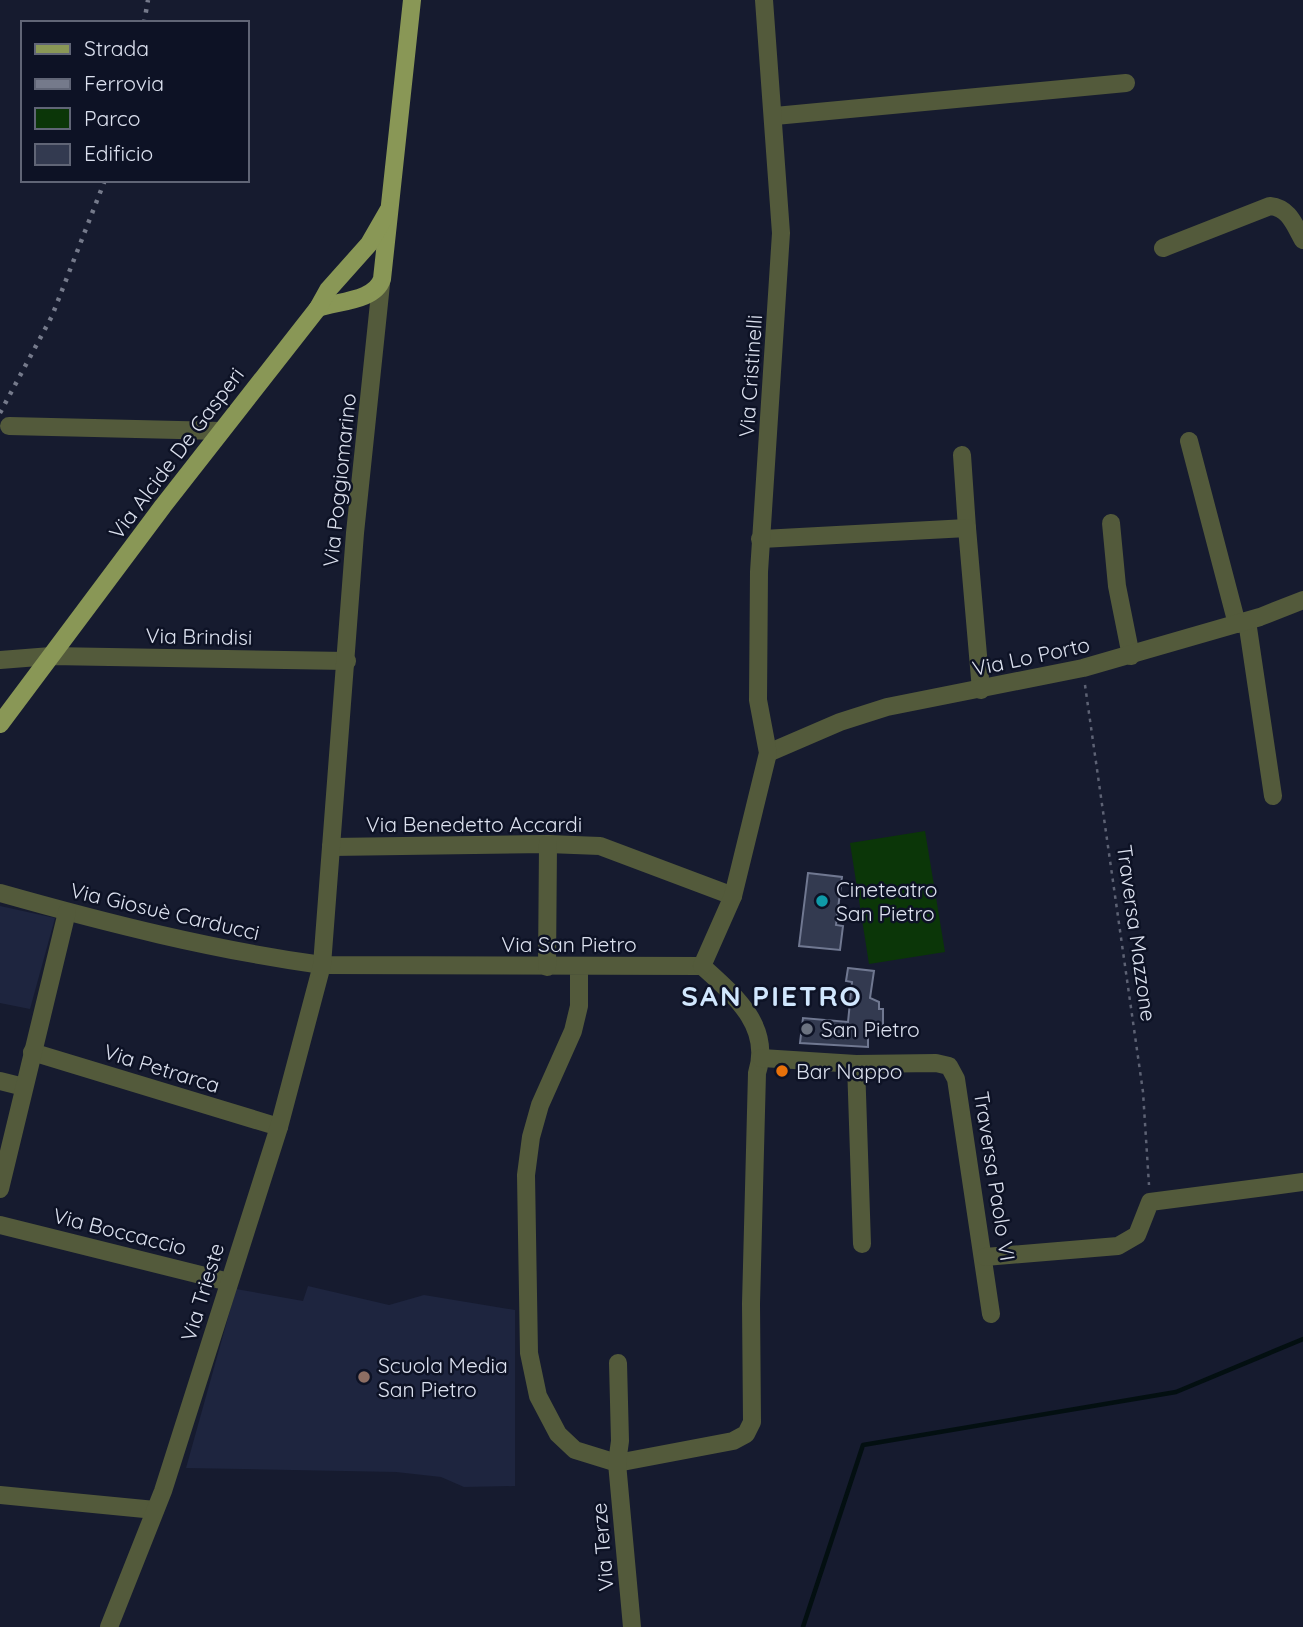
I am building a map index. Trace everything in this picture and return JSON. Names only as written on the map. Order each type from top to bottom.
[{"type":"main road","name":"Via Poggiomarino","points":[[382,278],[412,0]]},
{"type":"main road","name":"Via Alcide De Gasperi","points":[[0,724],[220,432],[318,308],[328,290],[353,264],[388,211]]},
{"type":"main road","points":[[318,308],[363,296],[382,278],[375,258],[353,264],[347,288],[363,296]]},
{"type":"street","name":"Via Cristinelli","points":[[764,0],[775,116],[781,233],[772,408],[760,538],[758,700],[768,753]]},
{"type":"street","points":[[775,116],[1126,83]]},
{"type":"street","points":[[1164,248],[1270,206],[1280,207],[1288,213],[1303,240]]},
{"type":"street","name":"Via Poggiomarino","points":[[322,965],[355,533],[382,278]]},
{"type":"street","points":[[9,426],[220,432]]},
{"type":"street","points":[[1189,441],[1242,623],[1273,796]]},
{"type":"street","points":[[962,455],[981,690]]},
{"type":"street","points":[[1111,523],[1117,586],[1131,656]]},
{"type":"street","points":[[760,538],[967,528]]},
{"type":"street","name":"Via Lo Porto","points":[[768,753],[840,722],[887,707],[981,690],[1131,656],[1242,623],[1303,600]]},
{"type":"street","name":"Via Brindisi","points":[[0,660],[51,656],[347,661]]},
{"type":"street","points":[[579,966],[579,1006],[573,1031],[540,1105],[531,1137],[526,1175],[529,1353],[538,1396],[558,1434],[575,1450],[617,1463],[733,1441],[746,1434],[752,1422],[755,1112],[761,1041],[750,1015],[702,966],[733,896],[768,753]]},
{"type":"street","points":[[547,967],[548,844]]},
{"type":"street","name":"Via Benedetto Accardi","points":[[331,847],[548,844],[600,846],[733,896]]},
{"type":"street","name":"Via Giosuè Carducci","points":[[0,892],[67,912],[272,958],[322,965]]},
{"type":"street","points":[[0,1189],[67,912]]},
{"type":"street","name":"Via San Pietro","points":[[322,965],[702,966]]},
{"type":"street","name":"Via Trieste","points":[[109,1627],[155,1510],[279,1127],[322,965]]},
{"type":"street","name":"Via Petrarca","points":[[32,1052],[279,1127]]},
{"type":"street","name":"Traversa Paolo VI","points":[[761,1058],[856,1064],[936,1063],[949,1066],[954,1073],[985,1257],[991,1314]]},
{"type":"street","points":[[856,1064],[862,1244]]},
{"type":"street","points":[[0,1082],[24,1087]]},
{"type":"street","points":[[985,1257],[1118,1246],[1137,1235],[1150,1202],[1303,1182]]},
{"type":"street","name":"Via Boccaccio","points":[[0,1225],[229,1282]]},
{"type":"street","name":"Via Terze","points":[[618,1363],[620,1441],[617,1463],[632,1627]]},
{"type":"street","points":[[0,1495],[155,1510]]},
{"type":"path","name":"Traversa Mazzone","points":[[1083,668],[1143,1092],[1150,1202]]},
{"type":"shaded area","points":[[0,906],[55,918],[30,1009],[0,1003]]},
{"type":"shaded area","name":"Scuola Media San Pietro","points":[[308,1286],[389,1305],[424,1295],[515,1310],[515,1486],[464,1487],[441,1477],[396,1472],[186,1468],[236,1289],[303,1301]]},
{"type":"green space","points":[[925,831],[945,952],[869,964],[850,843]]},
{"type":"building","name":"Cineteatro San Pietro","points":[[808,873],[842,877],[836,925],[843,926],[840,950],[799,946]]},
{"type":"building","points":[[848,968],[874,971],[870,998],[879,1002],[879,1009],[883,1009],[883,1029],[868,1029],[868,1047],[800,1043],[803,1018],[848,1022],[852,982],[846,981]]},
{"type":"waterway","points":[[803,1627],[863,1445],[1176,1392],[1303,1339]]},
{"type":"railway","points":[[144,21],[148,0]]},
{"type":"railway","points":[[0,413],[52,316],[104,182]]},
{"type":"place","name":"Cineteatro San Pietro","points":[[822,901]]},
{"type":"place","name":"San Pietro","points":[[807,1029]]},
{"type":"place","name":"Bar Nappo","points":[[782,1071]]},
{"type":"place","name":"Scuola Media San Pietro","points":[[364,1377]]},
{"type":"district","name":"SAN PIETRO","points":[[772,995]]}]
